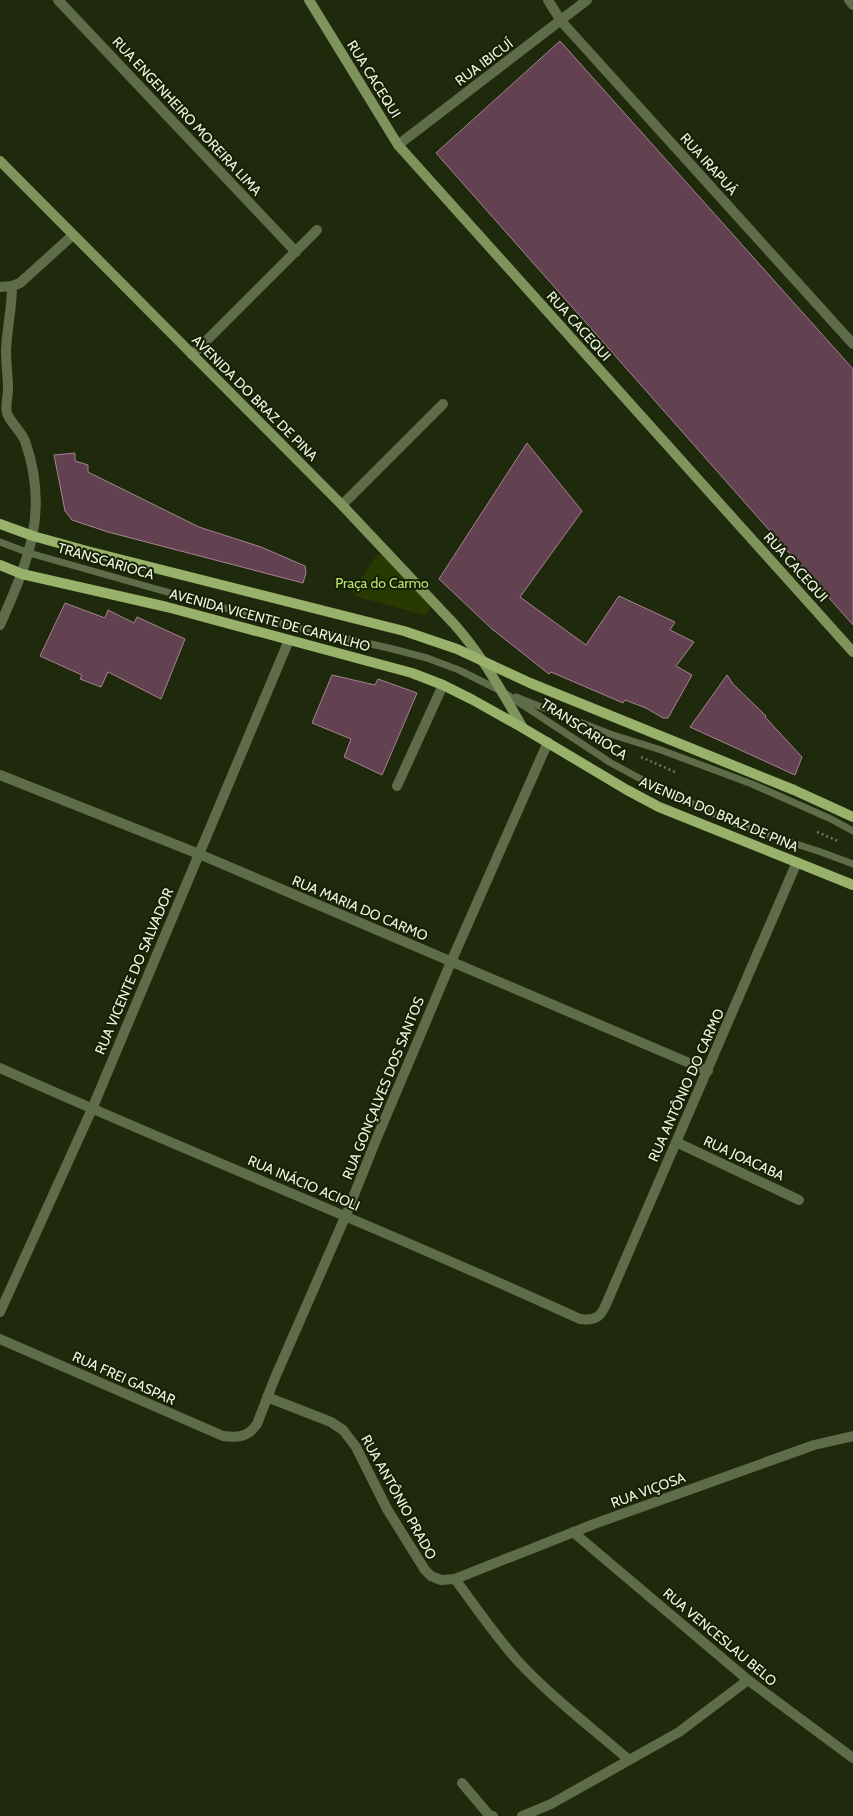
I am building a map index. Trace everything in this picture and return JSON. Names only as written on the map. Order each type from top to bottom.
[{"type":"main road","name":"RUA CACEQUI","points":[[309,0],[398,145],[853,652]]},
{"type":"main road","name":"AVENIDA DO BRAZ DE PINA","points":[[0,161],[342,505],[454,624],[483,660],[523,728],[627,790],[659,807],[853,885]]},
{"type":"main road","name":"AVENIDA VICENTE DE CARVALHO","points":[[0,524],[33,536],[404,631],[457,648],[483,660]]},
{"type":"main road","name":"AVENIDA VICENTE DE CARVALHO","points":[[0,565],[22,574],[167,608],[412,673],[443,685],[523,728]]},
{"type":"main road","name":"AVENIDA DO BRAZ DE PINA","points":[[483,660],[537,686],[794,790],[853,817]]},
{"type":"street","name":"RUA ENGENHEIRO MOREIRA LIMA","points":[[58,0],[296,252]]},
{"type":"street","name":"RUA IRAPUÁ","points":[[548,0],[561,20],[853,344]]},
{"type":"street","name":"RUA IBICUÍ","points":[[398,145],[587,0]]},
{"type":"street","points":[[849,0],[853,5]]},
{"type":"street","points":[[192,355],[317,230]]},
{"type":"street","points":[[0,287],[12,286],[26,278],[73,235]]},
{"type":"street","points":[[0,625],[22,574],[29,552],[33,536],[36,507],[32,465],[24,440],[3,411],[8,388],[6,350],[12,302],[12,286]]},
{"type":"street","points":[[342,505],[443,404]]},
{"type":"street","name":"RUA VICENTE DO SALVADOR","points":[[0,1312],[92,1109],[289,640]]},
{"type":"street","points":[[397,786],[443,685]]},
{"type":"street","name":"RUA GONÇALVES DOS SANTOS","points":[[238,1437],[246,1435],[256,1424],[346,1215],[451,962],[548,742]]},
{"type":"street","name":"RUA MARIA DO CARMO","points":[[0,775],[199,854],[708,1071]]},
{"type":"street","name":"RUA ANTÔNIO DO CARMO","points":[[597,1317],[603,1311],[607,1302],[797,862]]},
{"type":"street","name":"RUA INÁCIO ACIOLI","points":[[0,1068],[92,1109],[483,1274],[580,1319],[591,1320],[597,1317]]},
{"type":"street","name":"RUA JOACABA","points":[[676,1142],[799,1200]]},
{"type":"street","name":"RUA FREI GASPAR","points":[[0,1339],[223,1436],[238,1437]]},
{"type":"street","name":"RUA ANTÔNIO PRADO","points":[[267,1397],[332,1422],[343,1430],[356,1446],[387,1510],[424,1570],[441,1580],[455,1579]]},
{"type":"street","name":"RUA VIÇOSA","points":[[455,1579],[572,1532],[814,1445],[853,1436]]},
{"type":"street","name":"RUA VENCESLAU BELO","points":[[572,1532],[748,1680],[853,1758]]},
{"type":"street","points":[[455,1579],[496,1636],[517,1659],[550,1693],[629,1760]]},
{"type":"street","points":[[522,1816],[551,1804],[679,1732],[748,1680]]},
{"type":"street","points":[[462,1784],[489,1815],[493,1816]]},
{"type":"lane","name":"TRANSCARIOCA","points":[[0,542],[29,552],[278,623],[427,658],[460,670],[503,692],[610,734],[661,750],[752,784],[831,819],[853,832]]},
{"type":"lane","name":"TRANSCARIOCA","points":[[503,692],[611,763],[652,785],[738,825],[853,864]]},
{"type":"path","points":[[636,755],[678,773]]},
{"type":"path","points":[[817,832],[838,841]]},
{"type":"green space","name":"Praça do Carmo","points":[[377,555],[382,555],[426,600],[431,607],[425,615],[358,597],[352,591],[360,582]]},
{"type":"building","points":[[560,41],[853,369],[853,625],[436,153]]},
{"type":"building","points":[[527,443],[582,511],[520,597],[586,645],[619,596],[675,622],[670,630],[694,642],[676,666],[692,675],[668,718],[663,718],[646,708],[625,700],[623,703],[551,672],[549,674],[492,629],[439,579]]},
{"type":"building","points":[[75,453],[75,461],[88,465],[88,472],[199,527],[261,547],[305,566],[306,573],[303,583],[108,532],[72,520],[65,511],[54,455]]},
{"type":"building","points":[[65,603],[105,618],[108,610],[134,623],[137,617],[185,639],[161,699],[108,672],[101,687],[80,679],[82,675],[40,656]]},
{"type":"building","points":[[332,675],[375,685],[378,679],[417,693],[382,775],[344,757],[351,739],[312,723]]},
{"type":"building","points":[[727,675],[733,684],[766,716],[765,717],[802,757],[795,775],[690,727]]}]
